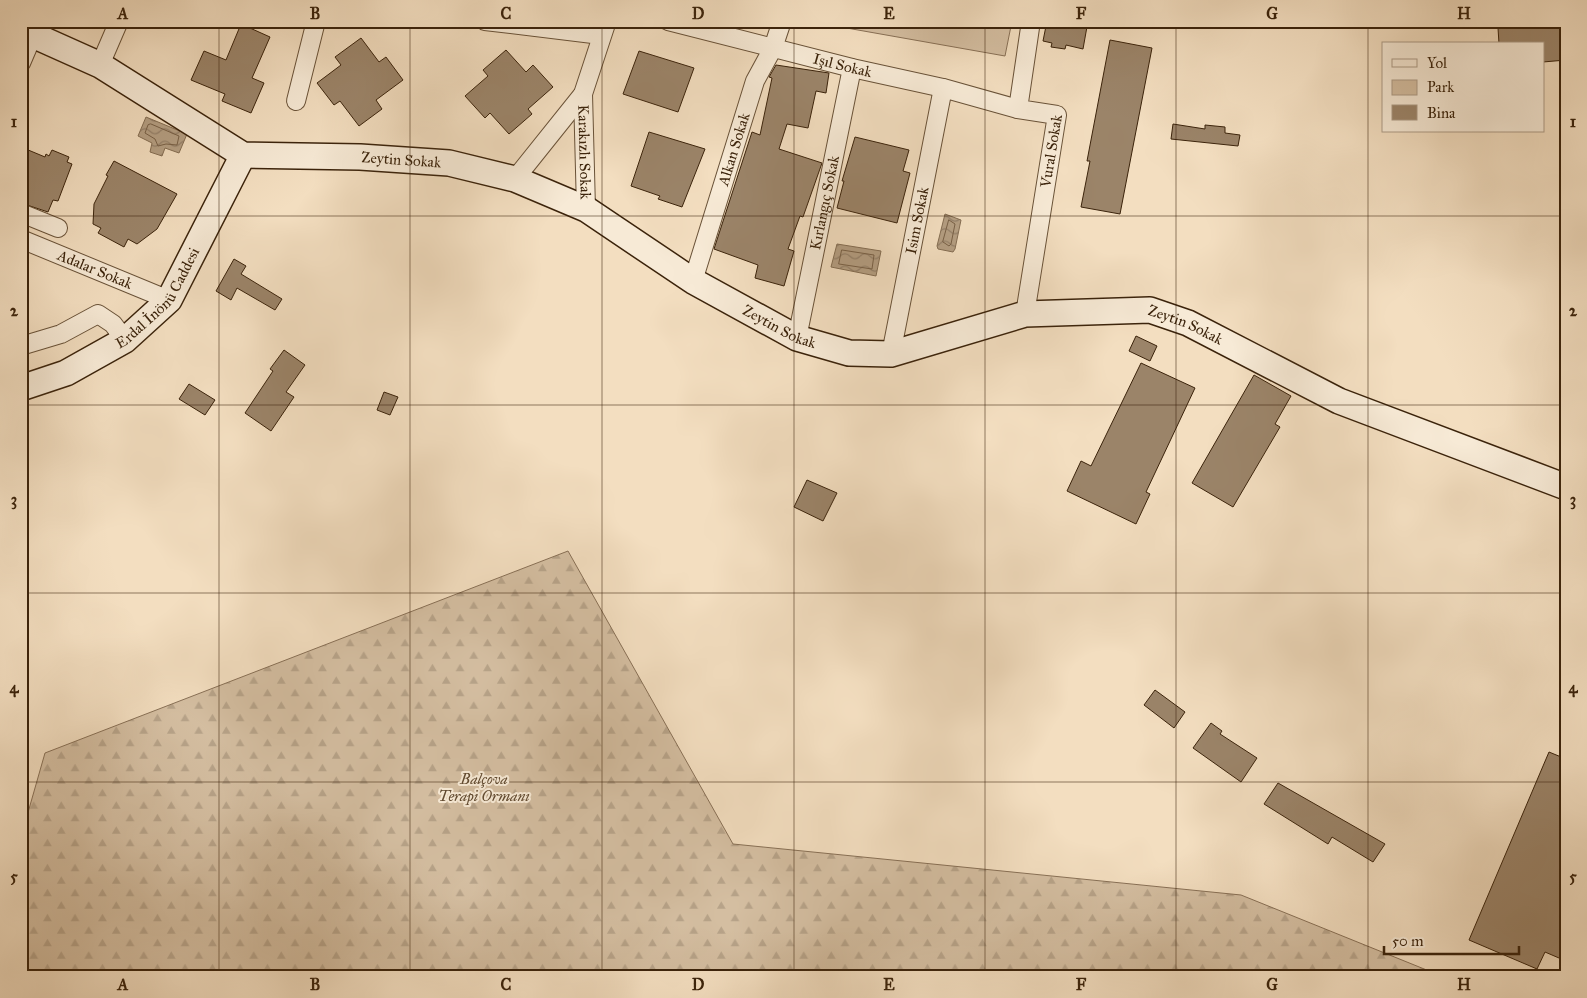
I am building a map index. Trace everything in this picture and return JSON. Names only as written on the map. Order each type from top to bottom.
[{"type":"street","points":[[100,65],[119,21]]},
{"type":"street","points":[[296,101],[316,21]]},
{"type":"street","points":[[485,21],[604,28]]},
{"type":"street","name":"Işıl Sokak","points":[[668,21],[852,68],[943,88],[1018,109]]},
{"type":"street","name":"Alkan Sokak","points":[[694,282],[755,82],[773,48],[782,21]]},
{"type":"street","points":[[1018,109],[1031,21]]},
{"type":"street","name":"Karakızlı Sokak","points":[[586,209],[583,94],[604,28]]},
{"type":"street","points":[[21,63],[27,31],[100,65],[243,155]]},
{"type":"street","name":"Kırlangıç Sokak","points":[[797,338],[852,68]]},
{"type":"street","name":"Isim Sokak","points":[[891,354],[943,88]]},
{"type":"street","name":"Karakızlı Sokak","points":[[515,179],[583,94]]},
{"type":"street","name":"Vural Sokak","points":[[1018,109],[1057,116],[1025,314]]},
{"type":"street","name":"Zeytin Sokak","points":[[243,155],[360,157],[449,163],[515,179],[586,209],[694,282],[797,338],[849,353],[891,354],[1025,314],[1150,310],[1188,323],[1339,400],[1566,488]]},
{"type":"street","name":"Erdal İnönü Caddesi","points":[[21,388],[66,373],[125,340],[169,300],[243,155]]},
{"type":"street","points":[[21,213],[58,228]]},
{"type":"street","name":"Adalar Sokak","points":[[21,239],[169,300]]},
{"type":"street","points":[[21,346],[61,334],[98,314],[113,324],[125,340]]},
{"type":"green space","points":[[807,21],[1012,21],[1005,56]]},
{"type":"green space","name":"Balçova Terapi Ormanı","points":[[568,551],[733,844],[1241,895],[1444,977],[21,977],[21,837],[45,753]]},
{"type":"water","points":[[146,117],[187,134],[179,153],[165,148],[162,156],[150,152],[152,143],[138,136]]},
{"type":"water","points":[[945,214],[961,220],[953,252],[938,249],[937,246]]},
{"type":"water","points":[[837,244],[881,251],[876,276],[831,267]]},
{"type":"building","points":[[1047,21],[1088,21],[1083,49],[1066,45],[1065,49],[1051,47],[1052,43],[1043,41]]},
{"type":"building","points":[[1564,23],[1566,60],[1544,62],[1544,42],[1499,42],[1498,28]]},
{"type":"building","points":[[241,24],[270,37],[252,78],[264,83],[251,113],[222,101],[225,94],[191,80],[204,51],[226,60]]},
{"type":"building","points":[[361,38],[379,62],[386,57],[403,80],[376,100],[382,109],[359,126],[340,101],[334,105],[317,83],[341,65],[335,57]]},
{"type":"building","points":[[1110,40],[1152,48],[1120,214],[1081,207],[1090,161],[1087,161]]},
{"type":"building","points":[[506,50],[526,72],[533,65],[553,87],[528,109],[532,114],[509,134],[490,113],[485,118],[465,96],[488,76],[483,70]]},
{"type":"building","points":[[639,51],[694,68],[678,112],[623,94]]},
{"type":"building","points":[[776,65],[829,73],[826,93],[816,91],[808,128],[787,124],[779,149],[822,163],[803,217],[800,216],[788,249],[794,251],[784,286],[755,278],[758,265],[714,249],[752,132],[760,135],[772,78],[769,77]]},
{"type":"building","points":[[1173,124],[1205,129],[1205,125],[1225,127],[1225,133],[1240,135],[1238,146],[1171,139]]},
{"type":"building","points":[[649,132],[705,149],[682,207],[658,199],[660,196],[631,186]]},
{"type":"building","points":[[855,137],[909,150],[903,171],[910,173],[897,223],[837,208],[844,181],[842,181]]},
{"type":"building","points":[[21,147],[45,157],[46,154],[49,156],[52,150],[69,157],[67,162],[72,164],[58,201],[53,200],[48,212],[21,203]]},
{"type":"building","points":[[114,161],[177,194],[157,229],[137,244],[128,239],[124,247],[98,233],[101,228],[93,224],[94,204]]},
{"type":"building","points":[[234,259],[246,266],[241,274],[282,299],[275,310],[237,288],[231,300],[216,291]]},
{"type":"building","points":[[1136,336],[1157,346],[1150,361],[1129,351]]},
{"type":"building","points":[[284,350],[305,365],[286,392],[294,397],[271,431],[245,413],[273,371],[270,369]]},
{"type":"building","points":[[1141,363],[1195,388],[1146,492],[1150,494],[1136,524],[1067,491],[1081,461],[1091,466]]},
{"type":"building","points":[[1254,375],[1291,396],[1275,424],[1280,427],[1233,507],[1192,483]]},
{"type":"building","points":[[189,384],[215,400],[205,415],[179,399]]},
{"type":"building","points":[[384,392],[398,397],[390,415],[377,410]]},
{"type":"building","points":[[807,480],[837,493],[823,521],[794,507]]},
{"type":"building","points":[[1155,690],[1185,712],[1174,728],[1144,705]]},
{"type":"building","points":[[1211,723],[1222,731],[1220,734],[1257,758],[1241,782],[1193,748]]},
{"type":"building","points":[[1549,752],[1566,759],[1566,961],[1545,952],[1537,969],[1469,940]]},
{"type":"building","points":[[1278,783],[1385,844],[1373,862],[1332,837],[1328,844],[1264,804]]}]
